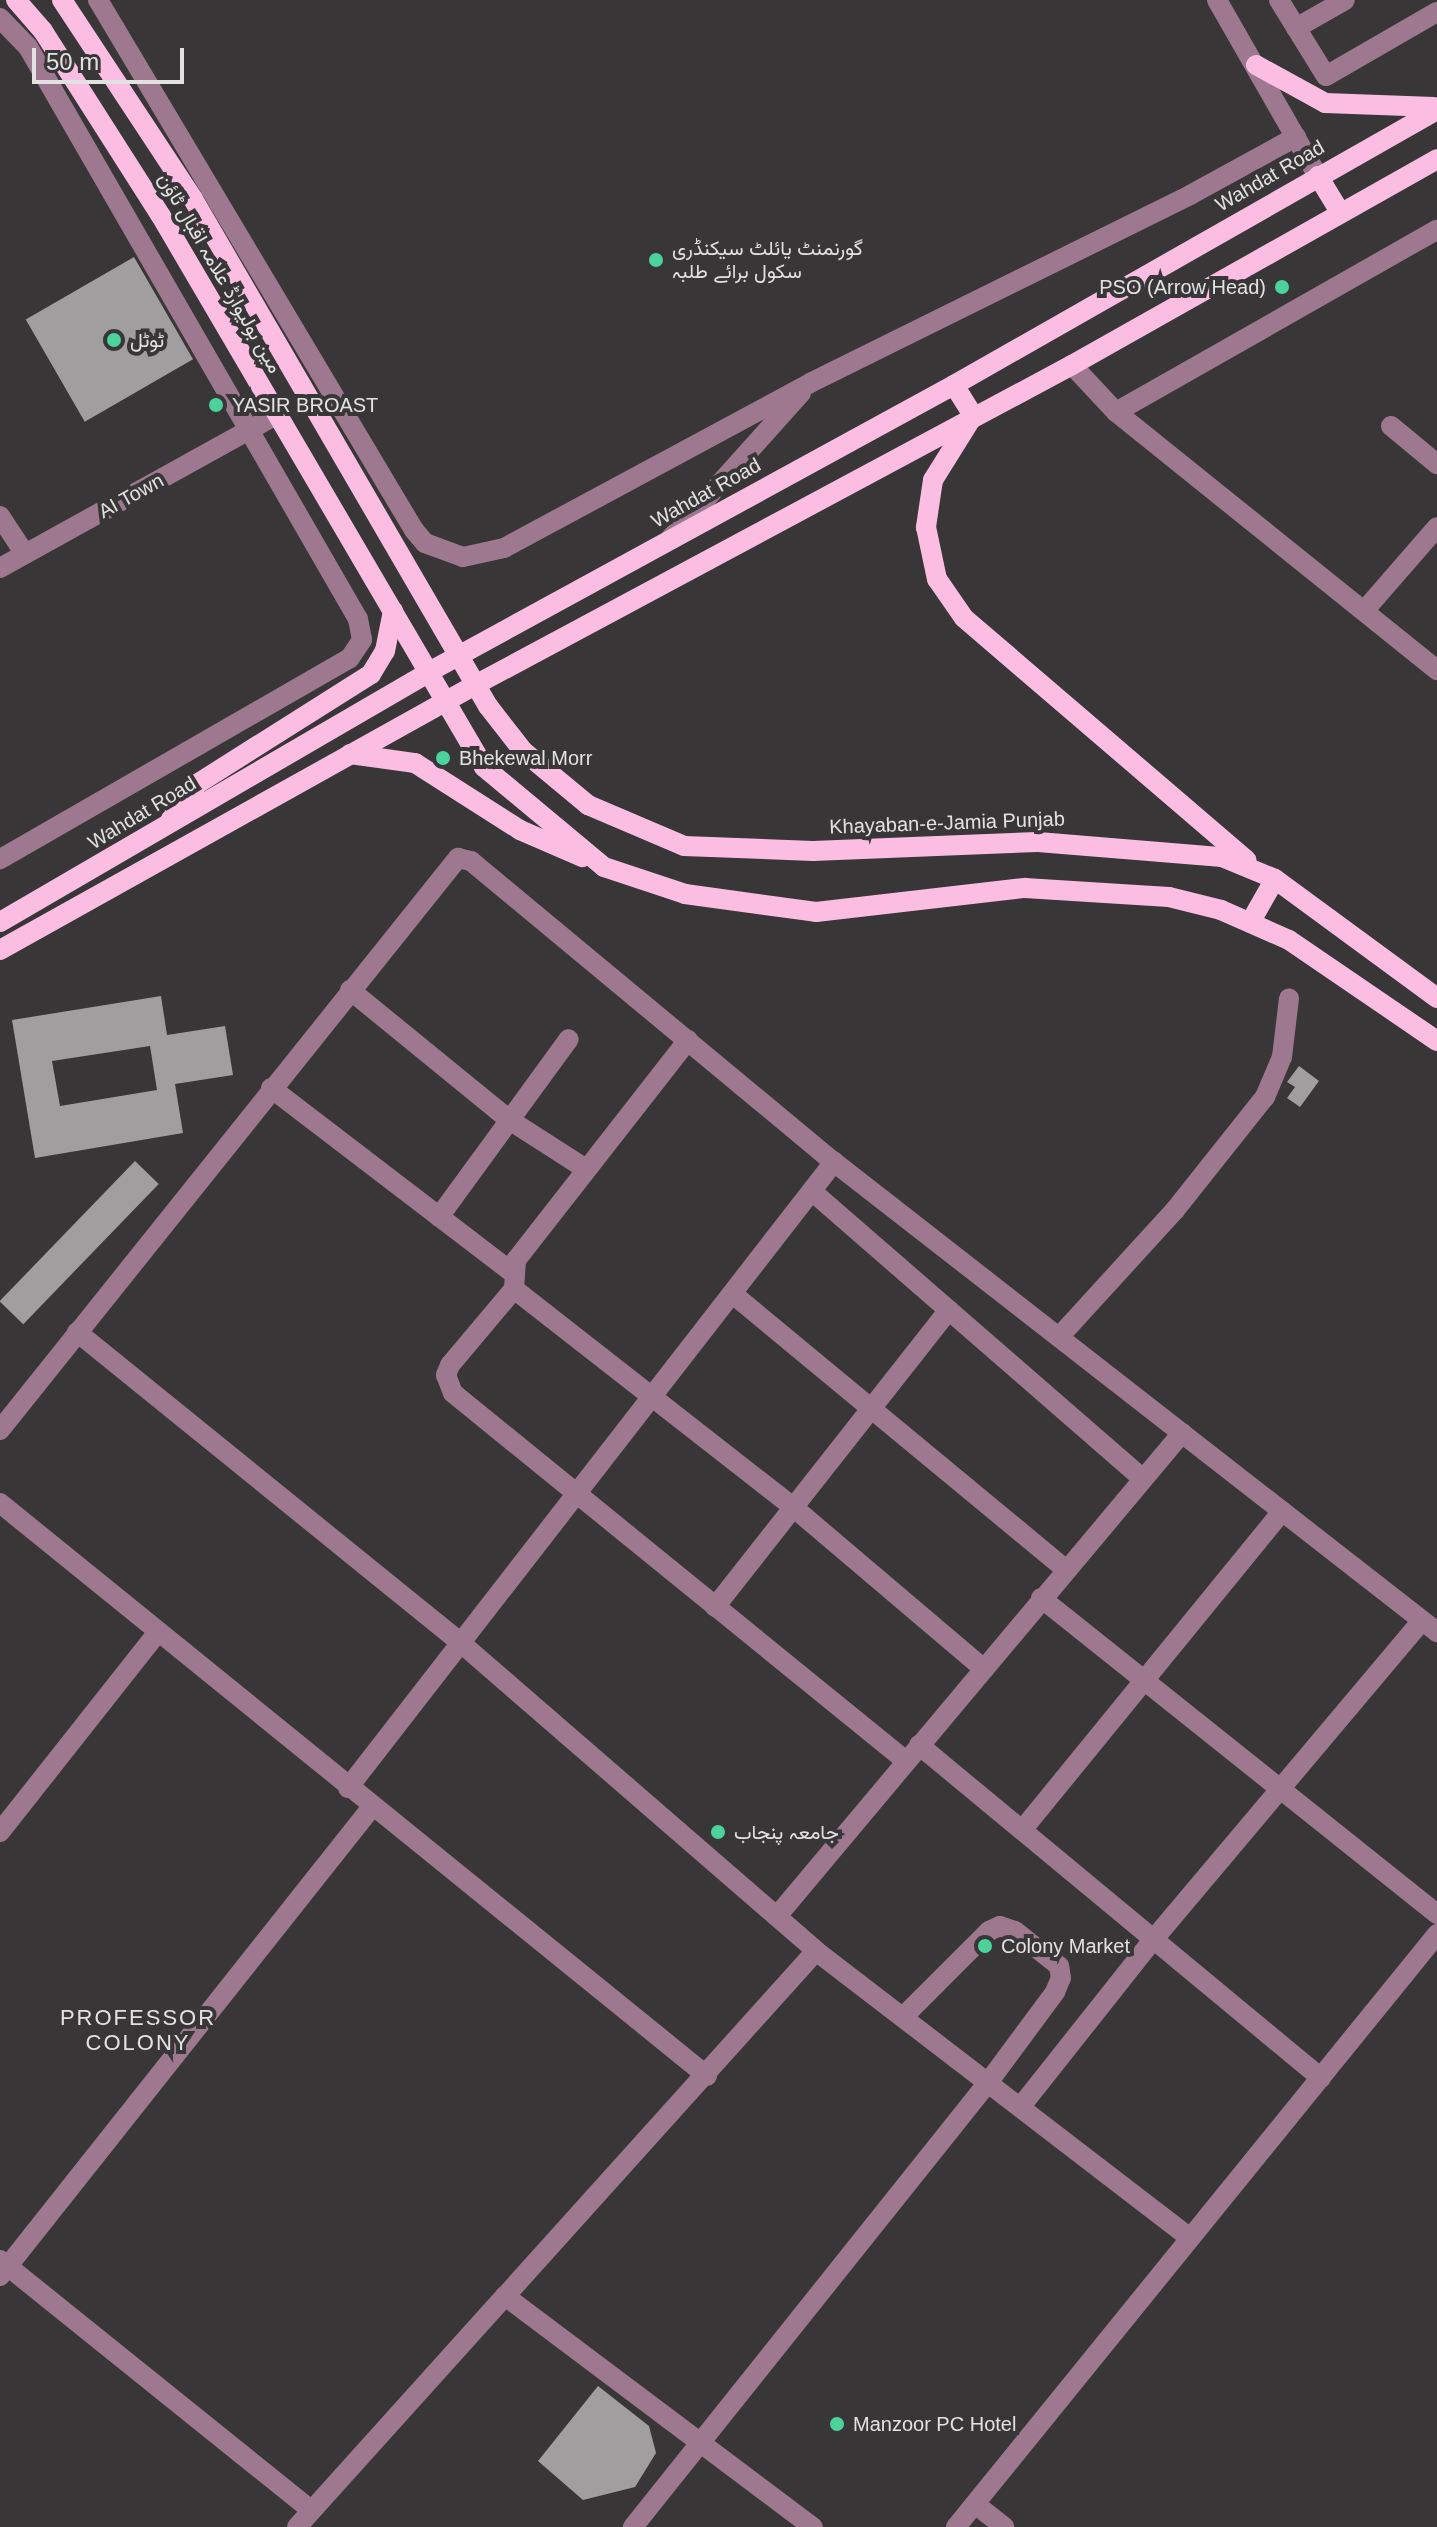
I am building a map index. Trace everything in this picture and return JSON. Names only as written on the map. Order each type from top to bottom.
[{"type":"main road","name":"مین بولیوارڈ علامہ اقبال ٹاؤن","points":[[16,0],[43,31],[161,216],[444,703]]},
{"type":"main road","name":"مین بولیوارڈ علامہ اقبال ٹاؤن","points":[[62,0],[193,199],[475,685]]},
{"type":"main road","points":[[1256,65],[1325,103],[1437,108]]},
{"type":"main road","name":"Wahdat Road","points":[[0,922],[427,673],[954,385],[1437,108]]},
{"type":"main road","points":[[0,950],[475,685],[1072,365],[1437,159]]},
{"type":"main road","points":[[1318,176],[1340,212]]},
{"type":"main road","points":[[161,216],[193,199]]},
{"type":"main road","points":[[954,385],[973,416]]},
{"type":"main road","points":[[973,416],[933,480],[926,527],[937,579],[964,618],[1252,866]]},
{"type":"main road","points":[[166,826],[197,784],[371,674],[385,651],[393,611]]},
{"type":"main road","name":"Khayaban-e-Jamia Punjab","points":[[475,685],[523,751],[588,805],[684,846],[813,851],[1038,842],[1180,851],[1252,866],[1275,879],[1437,998]]},
{"type":"main road","points":[[444,703],[484,767],[604,867]]},
{"type":"main road","points":[[350,754],[415,763],[520,830],[604,867],[685,894],[816,912],[1025,888],[1169,897],[1251,921],[1300,947],[1437,1041]]},
{"type":"main road","points":[[1251,921],[1275,879]]},
{"type":"street","points":[[98,0],[425,543],[463,557],[484,554],[810,383],[1190,195],[1296,137]]},
{"type":"street","points":[[1217,0],[1318,176]]},
{"type":"street","points":[[1279,0],[1326,76],[1437,12]]},
{"type":"street","points":[[1296,28],[1345,0]]},
{"type":"street","points":[[0,18],[28,47],[358,619],[359,650],[0,859]]},
{"type":"street","points":[[1116,412],[1437,230]]},
{"type":"street","points":[[1072,365],[1116,412],[1437,670]]},
{"type":"street","points":[[667,542],[810,383]]},
{"type":"street","name":"AI Town","points":[[0,568],[276,415]]},
{"type":"street","points":[[1391,426],[1437,464]]},
{"type":"street","points":[[357,480],[378,468]]},
{"type":"street","points":[[0,516],[25,554]]},
{"type":"street","points":[[1364,611],[1437,527]]},
{"type":"street","points":[[0,1430],[458,858],[471,861],[834,1162],[1430,1626],[1279,1788],[1022,2105]]},
{"type":"street","points":[[350,990],[508,1119],[586,1169]]},
{"type":"street","points":[[1059,1337],[1175,1210],[1265,1097],[1282,1057],[1289,998]]},
{"type":"street","points":[[439,1217],[569,1039]]},
{"type":"street","points":[[688,1040],[586,1169],[513,1281],[450,1365],[447,1385],[578,1496],[906,1761]]},
{"type":"street","points":[[271,1088],[439,1217],[513,1281],[793,1507],[983,1668]]},
{"type":"street","points":[[348,1788],[814,1193],[834,1162]]},
{"type":"street","points":[[814,1193],[1142,1478]]},
{"type":"street","points":[[734,1295],[1065,1569]]},
{"type":"street","points":[[715,1607],[949,1310]]},
{"type":"street","points":[[77,1332],[461,1643],[816,1951],[990,2080],[1190,2238]]},
{"type":"street","points":[[778,1915],[1182,1433]]},
{"type":"street","points":[[0,1503],[371,1808],[707,2076]]},
{"type":"street","points":[[1023,1829],[1282,1511]]},
{"type":"street","points":[[1041,1598],[1437,1914]]},
{"type":"street","points":[[0,1832],[158,1632]]},
{"type":"street","points":[[919,1745],[1321,2078]]},
{"type":"street","points":[[311,2510],[2,2267],[371,1808]]},
{"type":"street","points":[[633,2527],[990,2080],[1061,1978],[1059,1966],[1015,1931],[1000,1926],[989,1931],[904,2016]]},
{"type":"street","points":[[956,2527],[1437,1934]]},
{"type":"street","points":[[297,2527],[707,2076],[816,1951]]},
{"type":"street","points":[[505,2296],[813,2527]]},
{"type":"street","points":[[975,2504],[1004,2527]]},
{"type":"building","name":"ٹوٹل","points":[[134,257],[193,359],[85,422],[26,320]]},
{"type":"building","points":[[161,996],[167,1035],[225,1026],[233,1075],[175,1084],[183,1133],[35,1158],[12,1020]],"holes":[[[150,1046],[157,1090],[60,1106],[52,1061]]]},
{"type":"building","points":[[1299,1066],[1319,1081],[1300,1107],[1287,1098],[1295,1087],[1287,1082]]},
{"type":"building","points":[[135,1161],[159,1184],[23,1324],[0,1301]]},
{"type":"building","points":[[598,2386],[649,2426],[656,2453],[635,2487],[583,2500],[538,2461]]},
{"type":"place","name":"گورنمنٹ پائلٹ سیکنڈری سکول برائے طلبہ","points":[[656,260]]},
{"type":"place","name":"PSO (Arrow Head)","points":[[1282,287]]},
{"type":"place","name":"ٹوٹل","points":[[114,340]]},
{"type":"place","name":"YASIR BROAST","points":[[216,405]]},
{"type":"place","name":"Bhekewal Morr","points":[[443,758]]},
{"type":"place","name":"جامعہ پنجاب","points":[[718,1832]]},
{"type":"place","name":"Colony Market","points":[[985,1946]]},
{"type":"place","name":"Manzoor PC Hotel","points":[[837,2424]]},
{"type":"district","name":"PROFESSOR COLONY","points":[[138,2030]]}]
